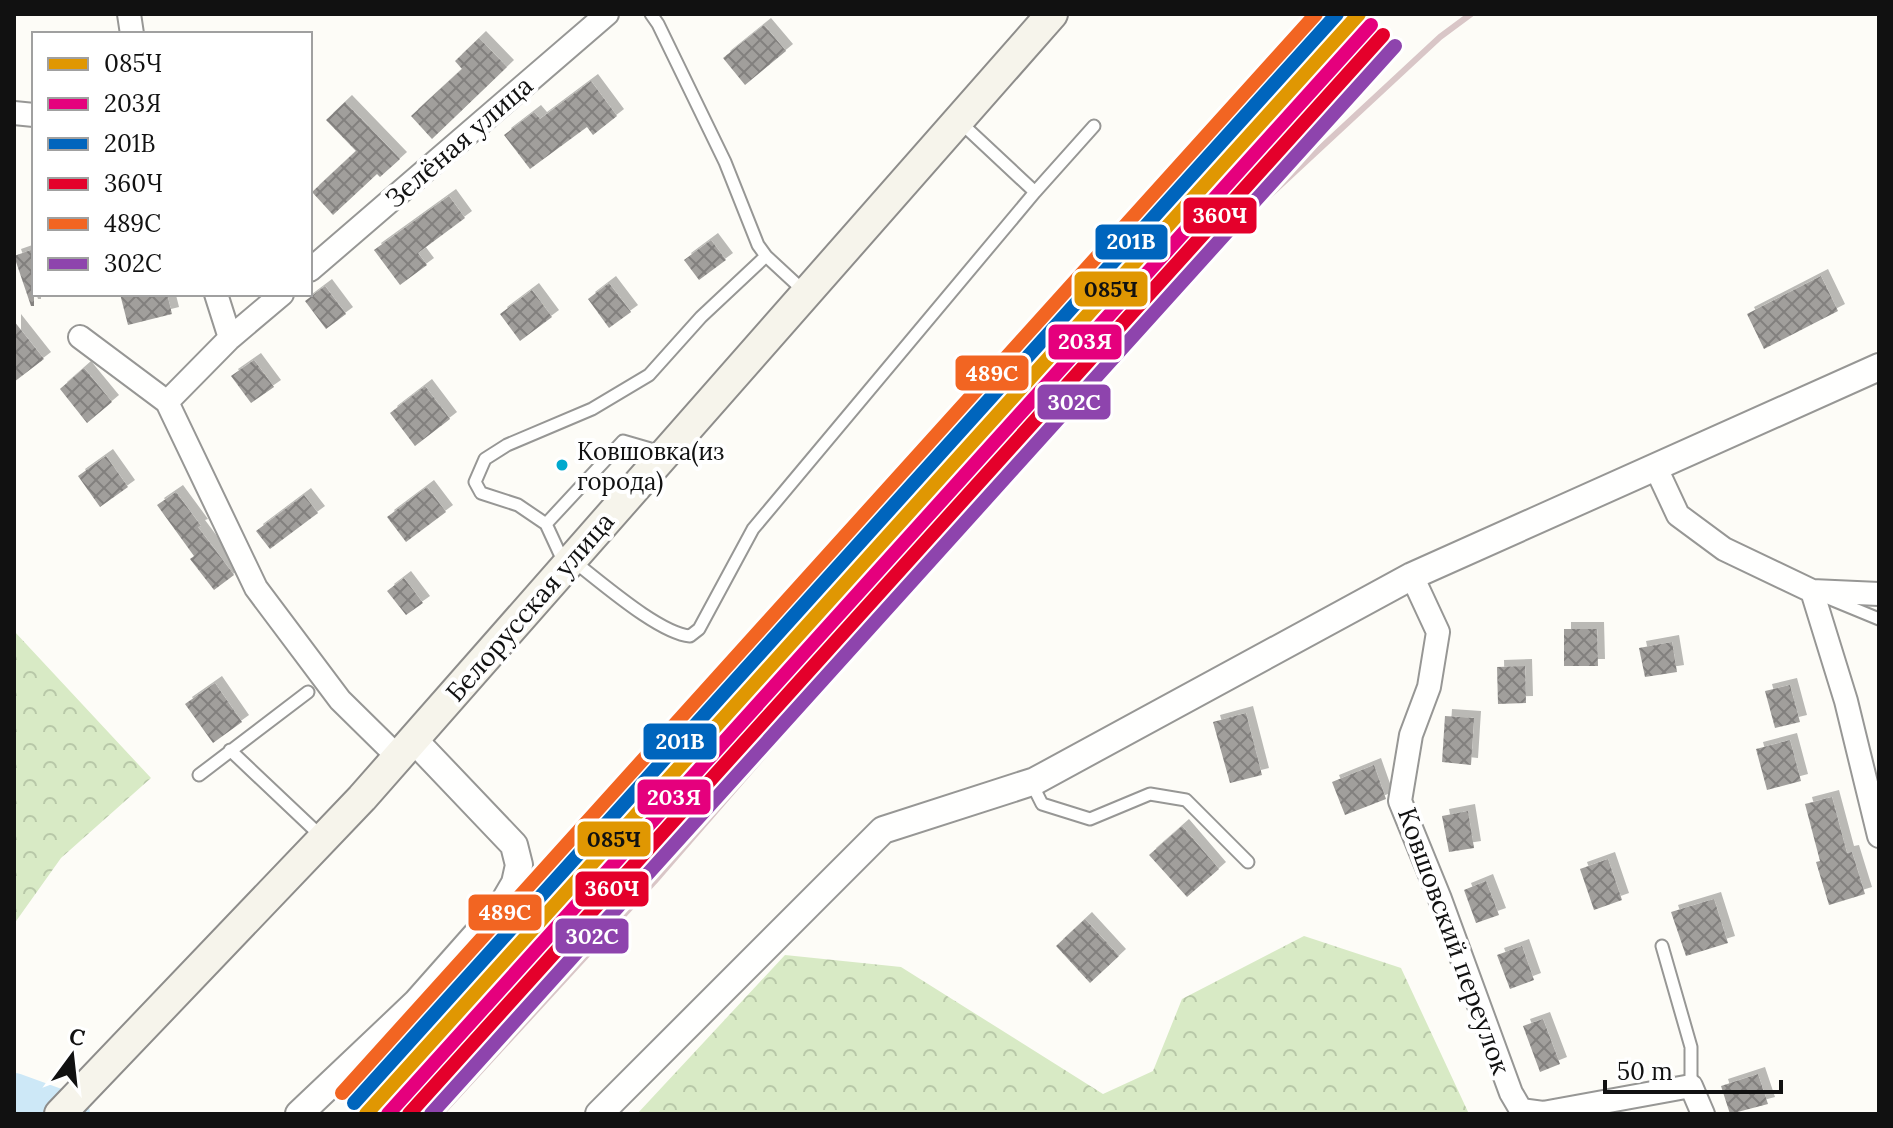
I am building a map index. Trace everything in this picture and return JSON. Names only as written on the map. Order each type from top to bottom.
[{"type":"main road","name":"Белорусская улица","points":[[60,1114],[406,748],[1052,14]]},
{"type":"street","name":"Зелёная улица","points":[[312,268],[607,14]]},
{"type":"street","points":[[217,296],[230,338]]},
{"type":"street","points":[[167,402],[230,338],[280,296]]},
{"type":"street","points":[[80,337],[167,402],[256,588],[340,700],[406,748],[514,845],[519,865],[515,883],[501,907],[416,1003],[299,1114]]},
{"type":"street","points":[[599,1114],[883,830],[1035,781],[1412,576],[1879,367]]},
{"type":"street","points":[[1656,468],[1678,515],[1724,549],[1812,591],[1879,594]]},
{"type":"street","name":"Ковшовский переулок","points":[[1412,576],[1438,632],[1429,687],[1411,735],[1400,801],[1440,899],[1511,1093],[1521,1110],[1543,1113],[1691,1086]]},
{"type":"street","points":[[1812,591],[1846,701],[1879,836]]},
{"type":"street","points":[[1691,1086],[1703,1114]]},
{"type":"lane","points":[[651,14],[725,162],[758,245],[806,293]]},
{"type":"lane","points":[[959,120],[1035,192]]},
{"type":"lane","points":[[766,256],[701,317],[649,375],[592,409],[507,445],[485,459],[475,482],[481,493],[518,505],[546,524],[569,564],[677,635],[690,636],[699,629],[753,529],[1035,192],[1094,126]]},
{"type":"lane","points":[[546,524],[623,441],[666,454]]},
{"type":"lane","points":[[1812,591],[1879,619]]},
{"type":"lane","points":[[199,775],[308,692]]},
{"type":"lane","points":[[230,750],[323,839]]},
{"type":"lane","points":[[1035,781],[1042,804],[1090,819],[1150,794],[1186,800],[1248,862]]},
{"type":"lane","points":[[1662,946],[1691,1047],[1691,1086]]},
{"type":"green space","points":[[14,631],[151,778],[61,858],[14,924]]},
{"type":"green space","points":[[1304,936],[1401,968],[1469,1114],[637,1114],[785,955],[901,967],[1103,1094],[1153,1071],[1182,999]]},
{"type":"building","points":[[764,25],[786,51],[745,85],[723,58]]},
{"type":"building","points":[[479,38],[507,67],[432,139],[411,116],[462,69],[455,61]]},
{"type":"building","points":[[591,81],[617,116],[593,135],[587,127],[530,169],[504,135],[534,112],[540,119]]},
{"type":"building","points":[[345,102],[400,159],[380,177],[377,174],[333,215],[312,192],[356,151],[326,120]]},
{"type":"building","points":[[449,196],[465,218],[418,253],[427,265],[400,285],[374,250]]},
{"type":"building","points":[[711,240],[726,260],[699,280],[684,260]]},
{"type":"building","points":[[32,250],[34,306],[31,306],[14,256]]},
{"type":"building","points":[[1821,276],[1838,311],[1764,349],[1747,314]]},
{"type":"building","points":[[609,283],[631,312],[609,328],[588,299]]},
{"type":"building","points":[[325,286],[346,314],[326,329],[305,301]]},
{"type":"building","points":[[532,290],[552,317],[520,341],[500,314]]},
{"type":"building","points":[[121,296],[168,296],[172,314],[128,325]]},
{"type":"building","points":[[14,321],[44,359],[14,382]]},
{"type":"building","points":[[254,360],[274,387],[251,403],[231,376]]},
{"type":"building","points":[[84,368],[112,402],[87,423],[60,389]]},
{"type":"building","points":[[425,386],[450,419],[415,446],[390,413]]},
{"type":"building","points":[[106,456],[128,487],[100,507],[78,476]]},
{"type":"building","points":[[427,487],[446,512],[406,542],[387,517]]},
{"type":"building","points":[[176,492],[234,575],[214,590],[190,559],[194,556],[157,505]]},
{"type":"building","points":[[304,495],[318,513],[270,549],[256,531]]},
{"type":"building","points":[[404,578],[423,603],[406,615],[387,591]]},
{"type":"building","points":[[1564,629],[1597,629],[1598,666],[1564,666]]},
{"type":"building","points":[[1672,642],[1677,672],[1645,677],[1639,648]]},
{"type":"building","points":[[1525,666],[1526,703],[1498,704],[1497,667]]},
{"type":"building","points":[[215,683],[242,722],[213,743],[185,704]]},
{"type":"building","points":[[1790,685],[1800,722],[1775,728],[1765,691]]},
{"type":"building","points":[[1246,713],[1262,775],[1230,783],[1213,722]]},
{"type":"building","points":[[1445,716],[1474,718],[1471,765],[1442,762]]},
{"type":"building","points":[[1790,740],[1801,781],[1767,790],[1756,749]]},
{"type":"building","points":[[1374,765],[1386,799],[1345,815],[1332,782]]},
{"type":"building","points":[[1832,797],[1847,853],[1852,852],[1865,894],[1829,905],[1816,862],[1820,861],[1805,804]]},
{"type":"building","points":[[1468,811],[1474,848],[1449,852],[1442,816]]},
{"type":"building","points":[[1182,826],[1219,869],[1187,897],[1149,855]]},
{"type":"building","points":[[1608,859],[1622,900],[1594,910],[1580,869]]},
{"type":"building","points":[[1486,881],[1499,915],[1476,923],[1464,890]]},
{"type":"building","points":[[1714,899],[1728,943],[1686,956],[1671,912]]},
{"type":"building","points":[[1085,919],[1119,956],[1090,983],[1056,946]]},
{"type":"building","points":[[1522,946],[1534,980],[1510,989],[1497,955]]},
{"type":"building","points":[[1543,1019],[1560,1064],[1540,1072],[1523,1026]]},
{"type":"building","points":[[1758,1074],[1768,1104],[1730,1114],[1721,1086]]},
{"type":"waterway","points":[[14,1094],[69,1114]]},
{"type":"railway","points":[[441,1114],[655,881],[838,670],[1258,206],[1440,37],[1471,14]]},
{"type":"transit line","name":"489С","points":[[342,1093],[1316,14]]},
{"type":"transit line","name":"201В","points":[[354,1103],[1337,14]]},
{"type":"transit line","name":"085Ч","points":[[366,1114],[1359,14]]},
{"type":"transit line","name":"203Я","points":[[388,1114],[1371,25]]},
{"type":"transit line","name":"360Ч","points":[[409,1114],[1383,35]]},
{"type":"transit line","name":"302С","points":[[431,1114],[1395,46]]},
{"type":"place","name":"Ковшовка(из города)","points":[[562,465]]}]
